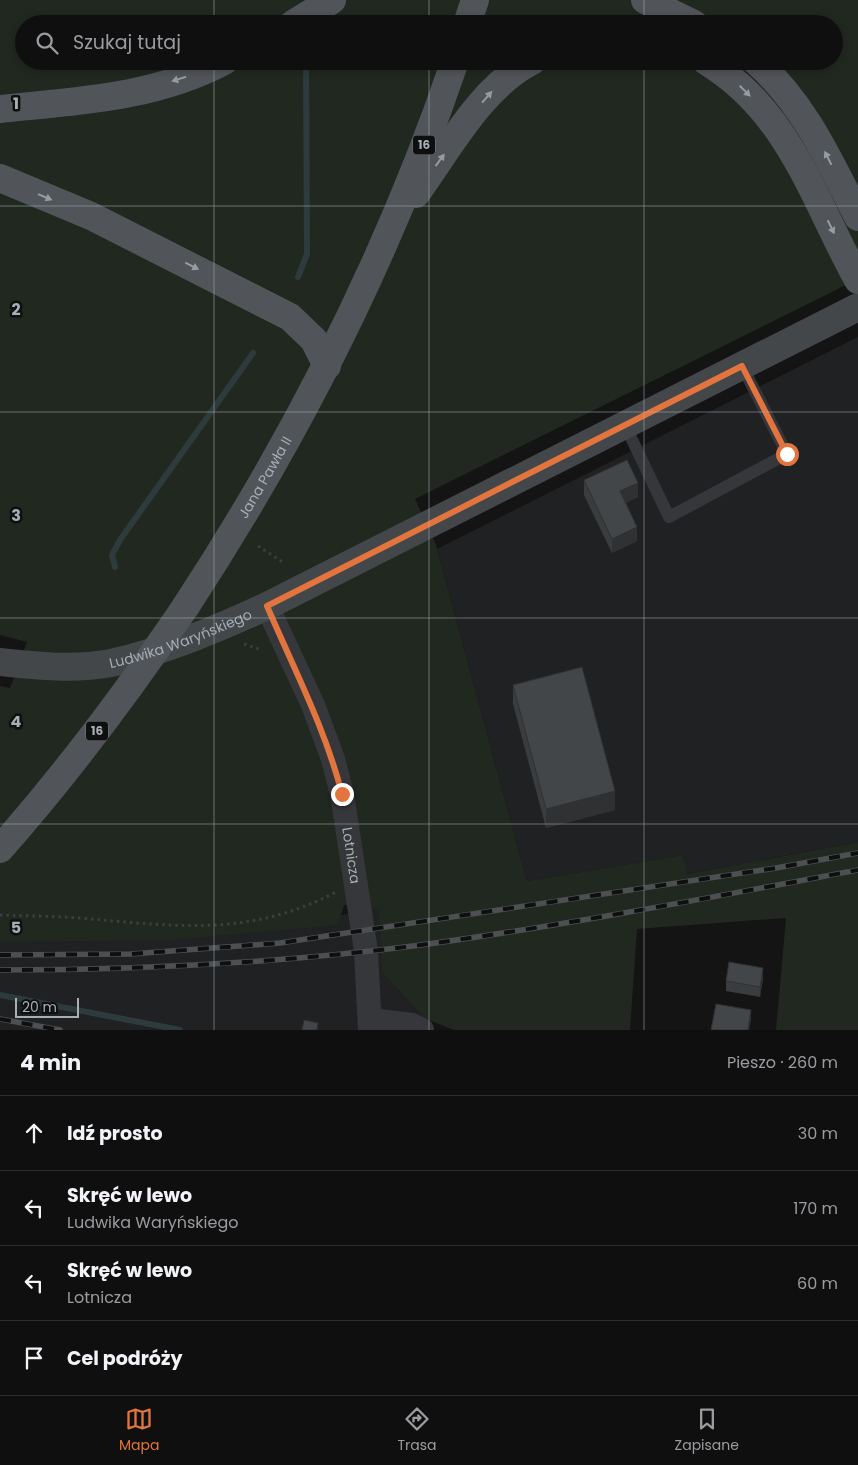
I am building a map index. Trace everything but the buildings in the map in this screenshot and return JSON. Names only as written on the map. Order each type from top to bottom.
[{"type":"main road","points":[[308,15],[332,0]]},
{"type":"main road","points":[[470,15],[475,0]]},
{"type":"main road","points":[[645,0],[676,15]]},
{"type":"main road","points":[[0,110],[131,94],[207,70]]},
{"type":"main road","name":"Jana Pawła II","points":[[0,849],[38,806],[97,731],[186,606],[264,482],[327,366],[391,228],[451,70]]},
{"type":"main road","points":[[391,228],[487,96],[515,70]]},
{"type":"main road","points":[[720,70],[730,76],[770,116],[790,145],[858,280]]},
{"type":"main road","points":[[766,70],[778,81],[804,116],[858,217]]},
{"type":"main road","points":[[0,178],[91,216],[290,317],[314,340],[327,366]]},
{"type":"street","name":"Ludwika Waryńskiego","points":[[0,662],[67,666],[111,663],[211,632],[267,606],[858,307]]},
{"type":"street","name":"Lotnicza","points":[[267,606],[313,705],[333,759],[342,794],[366,951],[370,1025]]},
{"type":"street","points":[[370,1025],[412,1026],[422,1030]]},
{"type":"lane","points":[[625,425],[669,517],[787,454],[742,366]]},
{"type":"path","points":[[258,546],[284,563]]},
{"type":"path","points":[[241,644],[265,651]]},
{"type":"path","points":[[0,915],[78,918],[154,925],[230,925],[279,916],[306,907],[339,890],[356,887]]},
{"type":"shaded area","points":[[0,0],[858,0],[858,279],[415,499],[436,545],[527,881],[683,855],[687,874],[858,842],[858,1030],[776,1030],[786,918],[637,929],[630,1030],[454,1030],[426,1019],[382,972],[379,910],[344,905],[338,925],[171,940],[0,942],[0,686],[10,688],[27,642],[0,635]]},
{"type":"shaded area","points":[[858,337],[858,842],[686,874],[683,855],[527,881],[437,549]]},
{"type":"shaded area","points":[[0,890],[334,917],[383,905],[422,1002],[429,1030],[0,1030]]},
{"type":"waterway","points":[[298,277],[307,254],[306,70]]},
{"type":"waterway","points":[[115,567],[112,555],[120,540],[253,353]]},
{"type":"waterway","points":[[0,995],[180,1030]]},
{"type":"railway","points":[[0,955],[131,954],[280,943],[776,868],[858,853]]},
{"type":"railway","points":[[0,970],[106,969],[263,961],[421,945],[585,920],[858,870]]},
{"type":"railway","points":[[0,1019],[60,1030]]},
{"type":"route","points":[[342,794],[333,759],[313,705],[267,606],[742,366],[787,454]]}]
